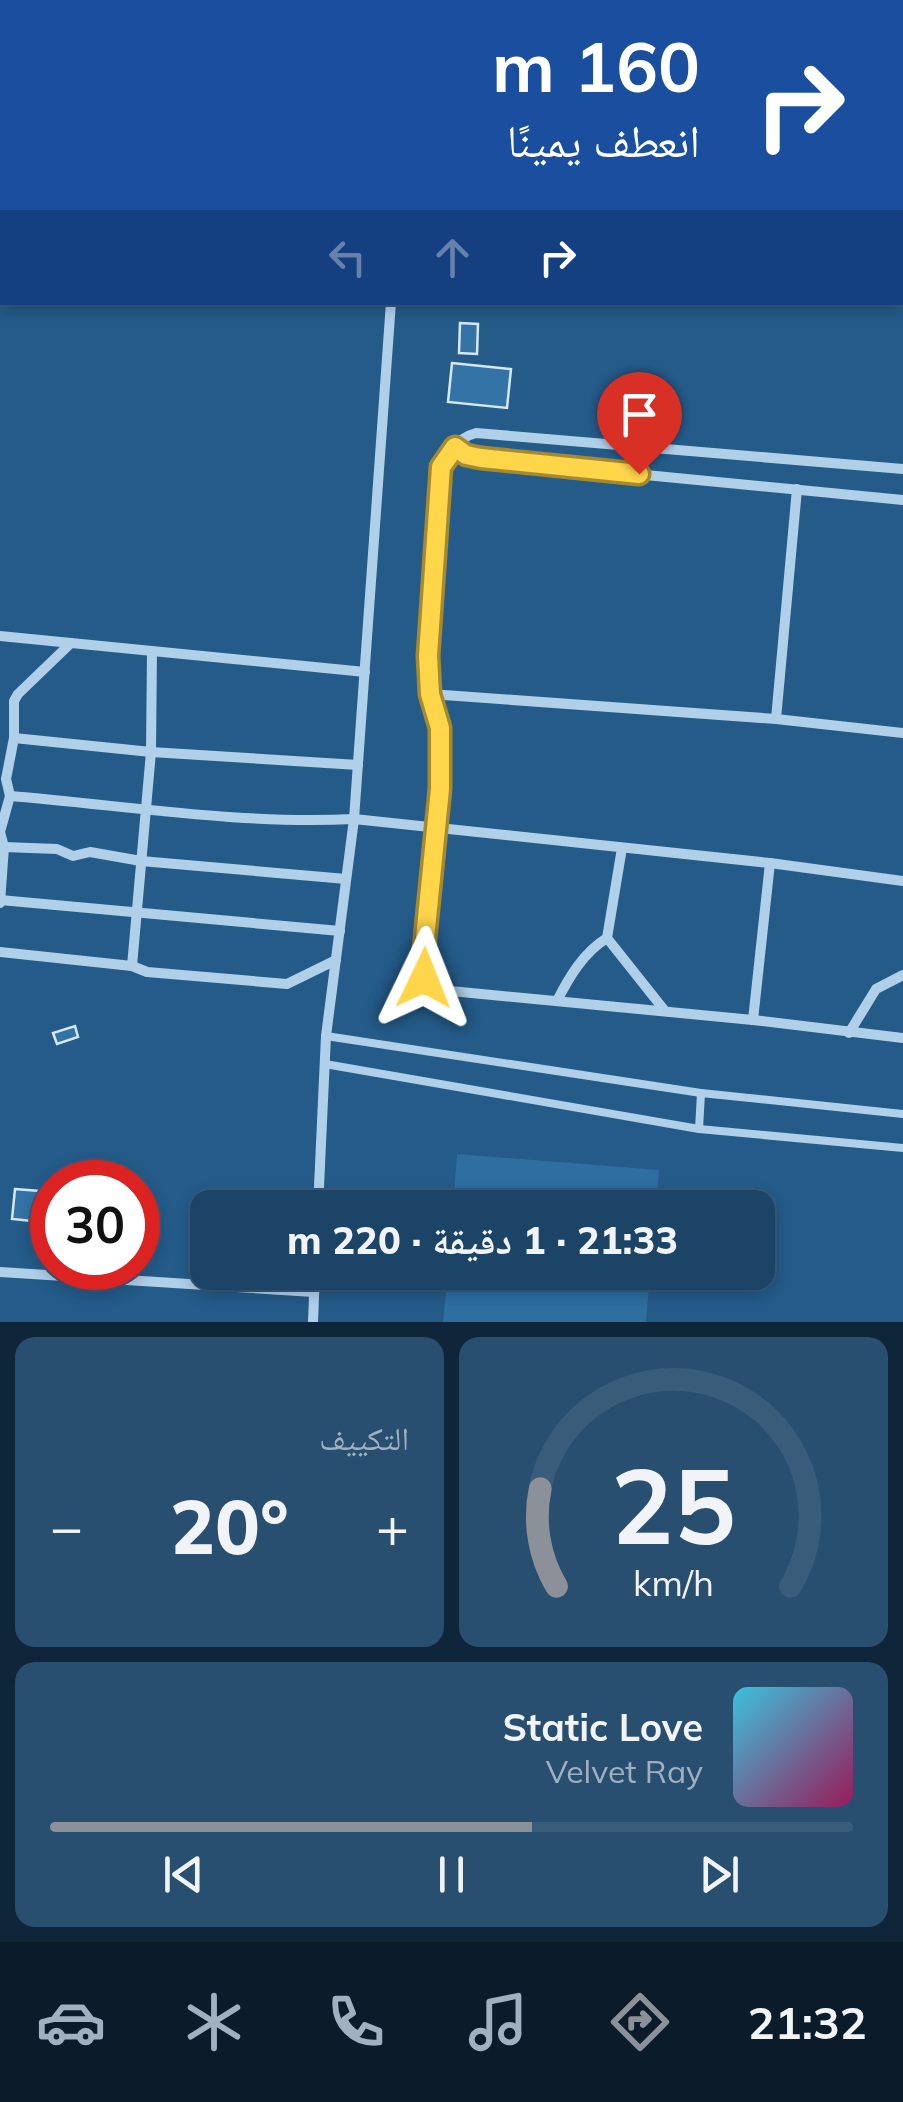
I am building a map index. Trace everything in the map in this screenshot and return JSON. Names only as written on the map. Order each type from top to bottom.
[{"type":"street","points":[[319,1190],[326,1036],[354,818],[391,305]]},
{"type":"street","points":[[903,469],[476,433],[464,437],[444,460],[439,475],[428,656],[430,694],[440,728],[441,749],[422,968],[430,986],[440,990],[903,1038]]},
{"type":"street","points":[[455,447],[466,455],[481,458],[903,500]]},
{"type":"street","points":[[776,719],[797,489]]},
{"type":"street","points":[[0,636],[365,672]]},
{"type":"street","points":[[71,642],[14,702],[14,738],[6,779],[10,796],[0,832],[4,847],[0,902],[340,931]]},
{"type":"street","points":[[132,966],[151,752],[152,651]]},
{"type":"street","points":[[430,694],[776,719],[903,733]]},
{"type":"street","points":[[14,738],[358,766]]},
{"type":"street","points":[[10,796],[277,819],[354,818],[903,881]]},
{"type":"street","points":[[4,847],[58,849],[73,856],[90,852],[141,861],[346,879]]},
{"type":"street","points":[[622,848],[607,938],[664,1011]]},
{"type":"street","points":[[753,1020],[770,863]]},
{"type":"street","points":[[556,1001],[577,967],[594,946],[607,938]]},
{"type":"street","points":[[0,952],[132,966],[147,972],[287,984],[336,960]]},
{"type":"street","points":[[849,1034],[876,990],[903,975]]},
{"type":"street","points":[[0,1272],[314,1292],[313,1322]]},
{"type":"lane","points":[[326,1036],[701,1093],[903,1114]]},
{"type":"lane","points":[[324,1064],[699,1129],[903,1148]]},
{"type":"lane","points":[[699,1129],[701,1093]]},
{"type":"shaded area","points":[[457,1154],[659,1170],[657,1190],[454,1190]]},
{"type":"shaded area","points":[[446,1290],[649,1290],[646,1322],[443,1322]]},
{"type":"building","points":[[460,323],[478,324],[477,354],[459,353]]},
{"type":"building","points":[[452,363],[511,369],[507,408],[448,402]]},
{"type":"building","points":[[75,1026],[78,1037],[57,1044],[53,1033]]},
{"type":"building","points":[[15,1189],[30,1190],[30,1221],[12,1219]]},
{"type":"route","points":[[424,978],[440,789],[440,728],[430,694],[428,656],[441,467],[455,447],[466,455],[481,458],[639,474]]}]
